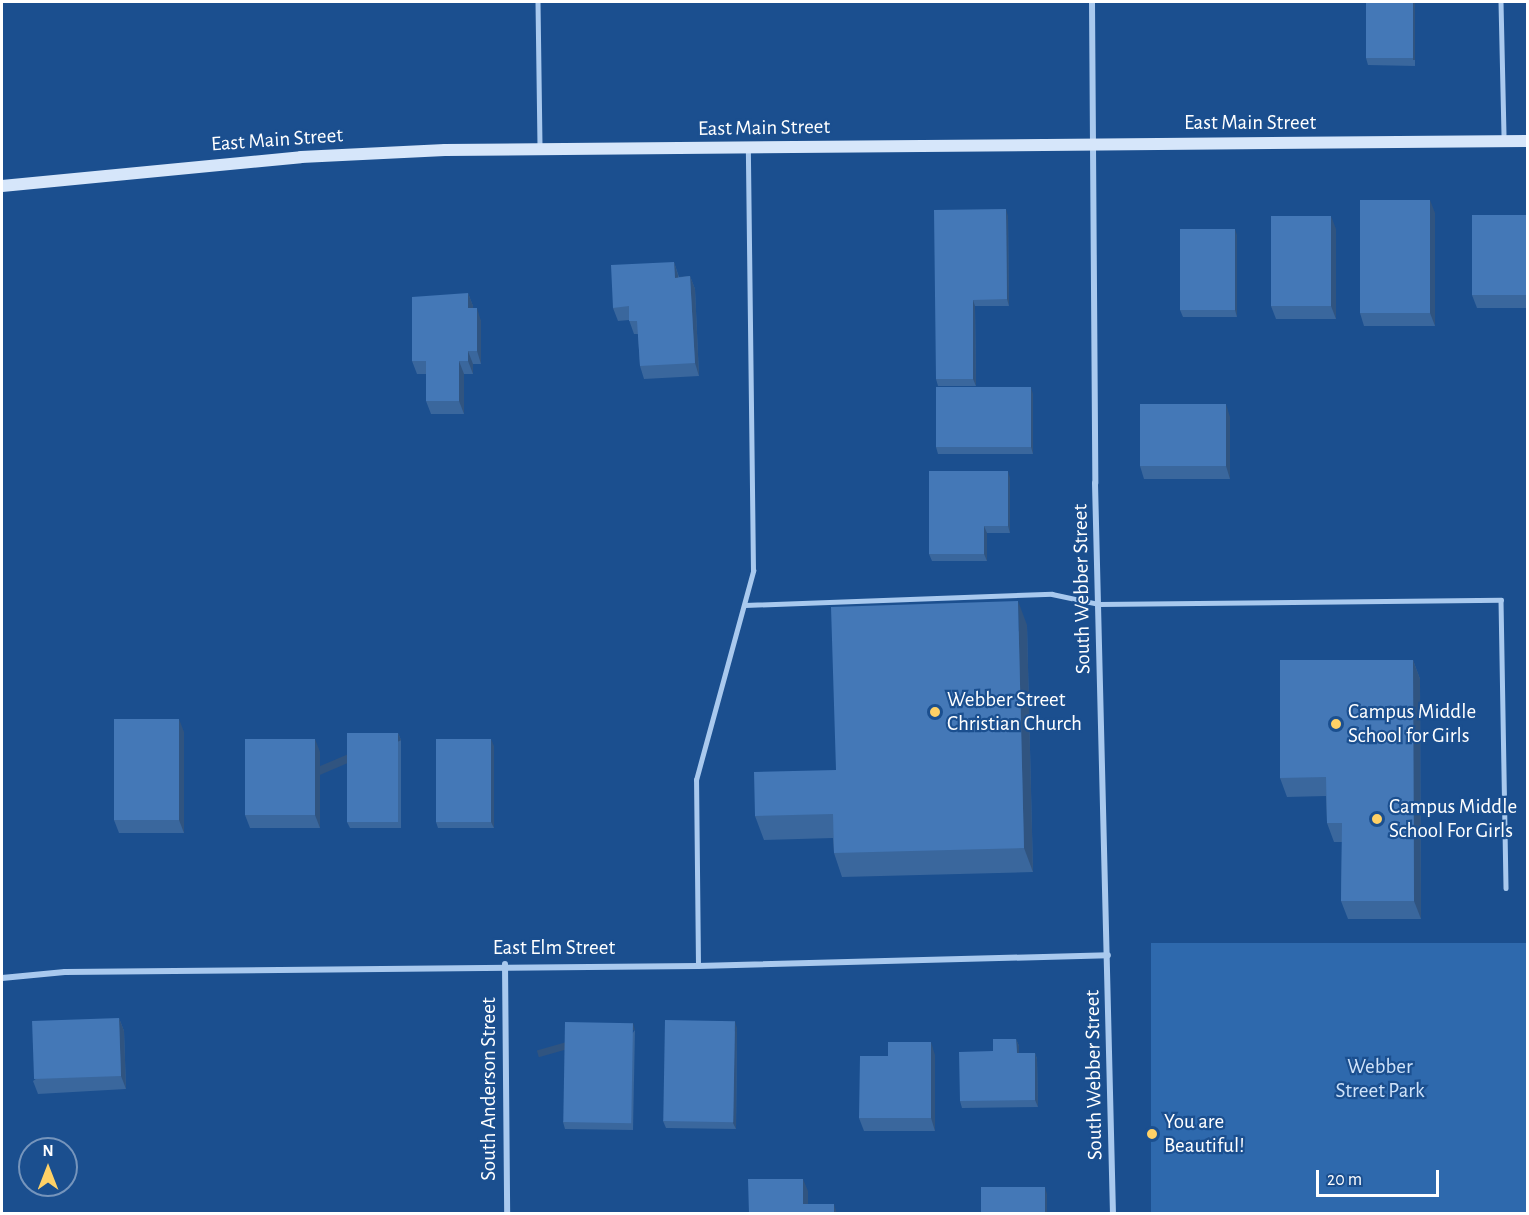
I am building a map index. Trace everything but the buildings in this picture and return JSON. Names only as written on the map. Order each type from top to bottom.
[{"type":"main road","name":"East Main Street","points":[[2,186],[301,156],[540,149],[1527,141]]},
{"type":"street","name":"South Webber Street","points":[[1092,2],[1099,604],[1113,1214]]},
{"type":"street","name":"East Elm Street","points":[[2,978],[505,964],[698,966],[1108,955]]},
{"type":"street","name":"South Anderson Street","points":[[505,964],[507,1214]]},
{"type":"lane","points":[[538,2],[540,149]]},
{"type":"lane","points":[[1501,2],[1504,141]]},
{"type":"lane","points":[[698,966],[696,780],[753,571],[748,148]]},
{"type":"lane","points":[[745,605],[1052,594],[1099,604],[1501,600],[1506,888]]},
{"type":"green space","name":"Webber Street Park","points":[[1151,943],[1527,943],[1527,1213],[1151,1213]]},
{"type":"place","name":"Webber Street Christian Church","points":[[935,712]]},
{"type":"place","name":"Campus Middle School for Girls","points":[[1336,724]]},
{"type":"place","name":"Campus Middle School For Girls","points":[[1377,819]]},
{"type":"place","name":"You are Beautiful!","points":[[1152,1134]]}]
